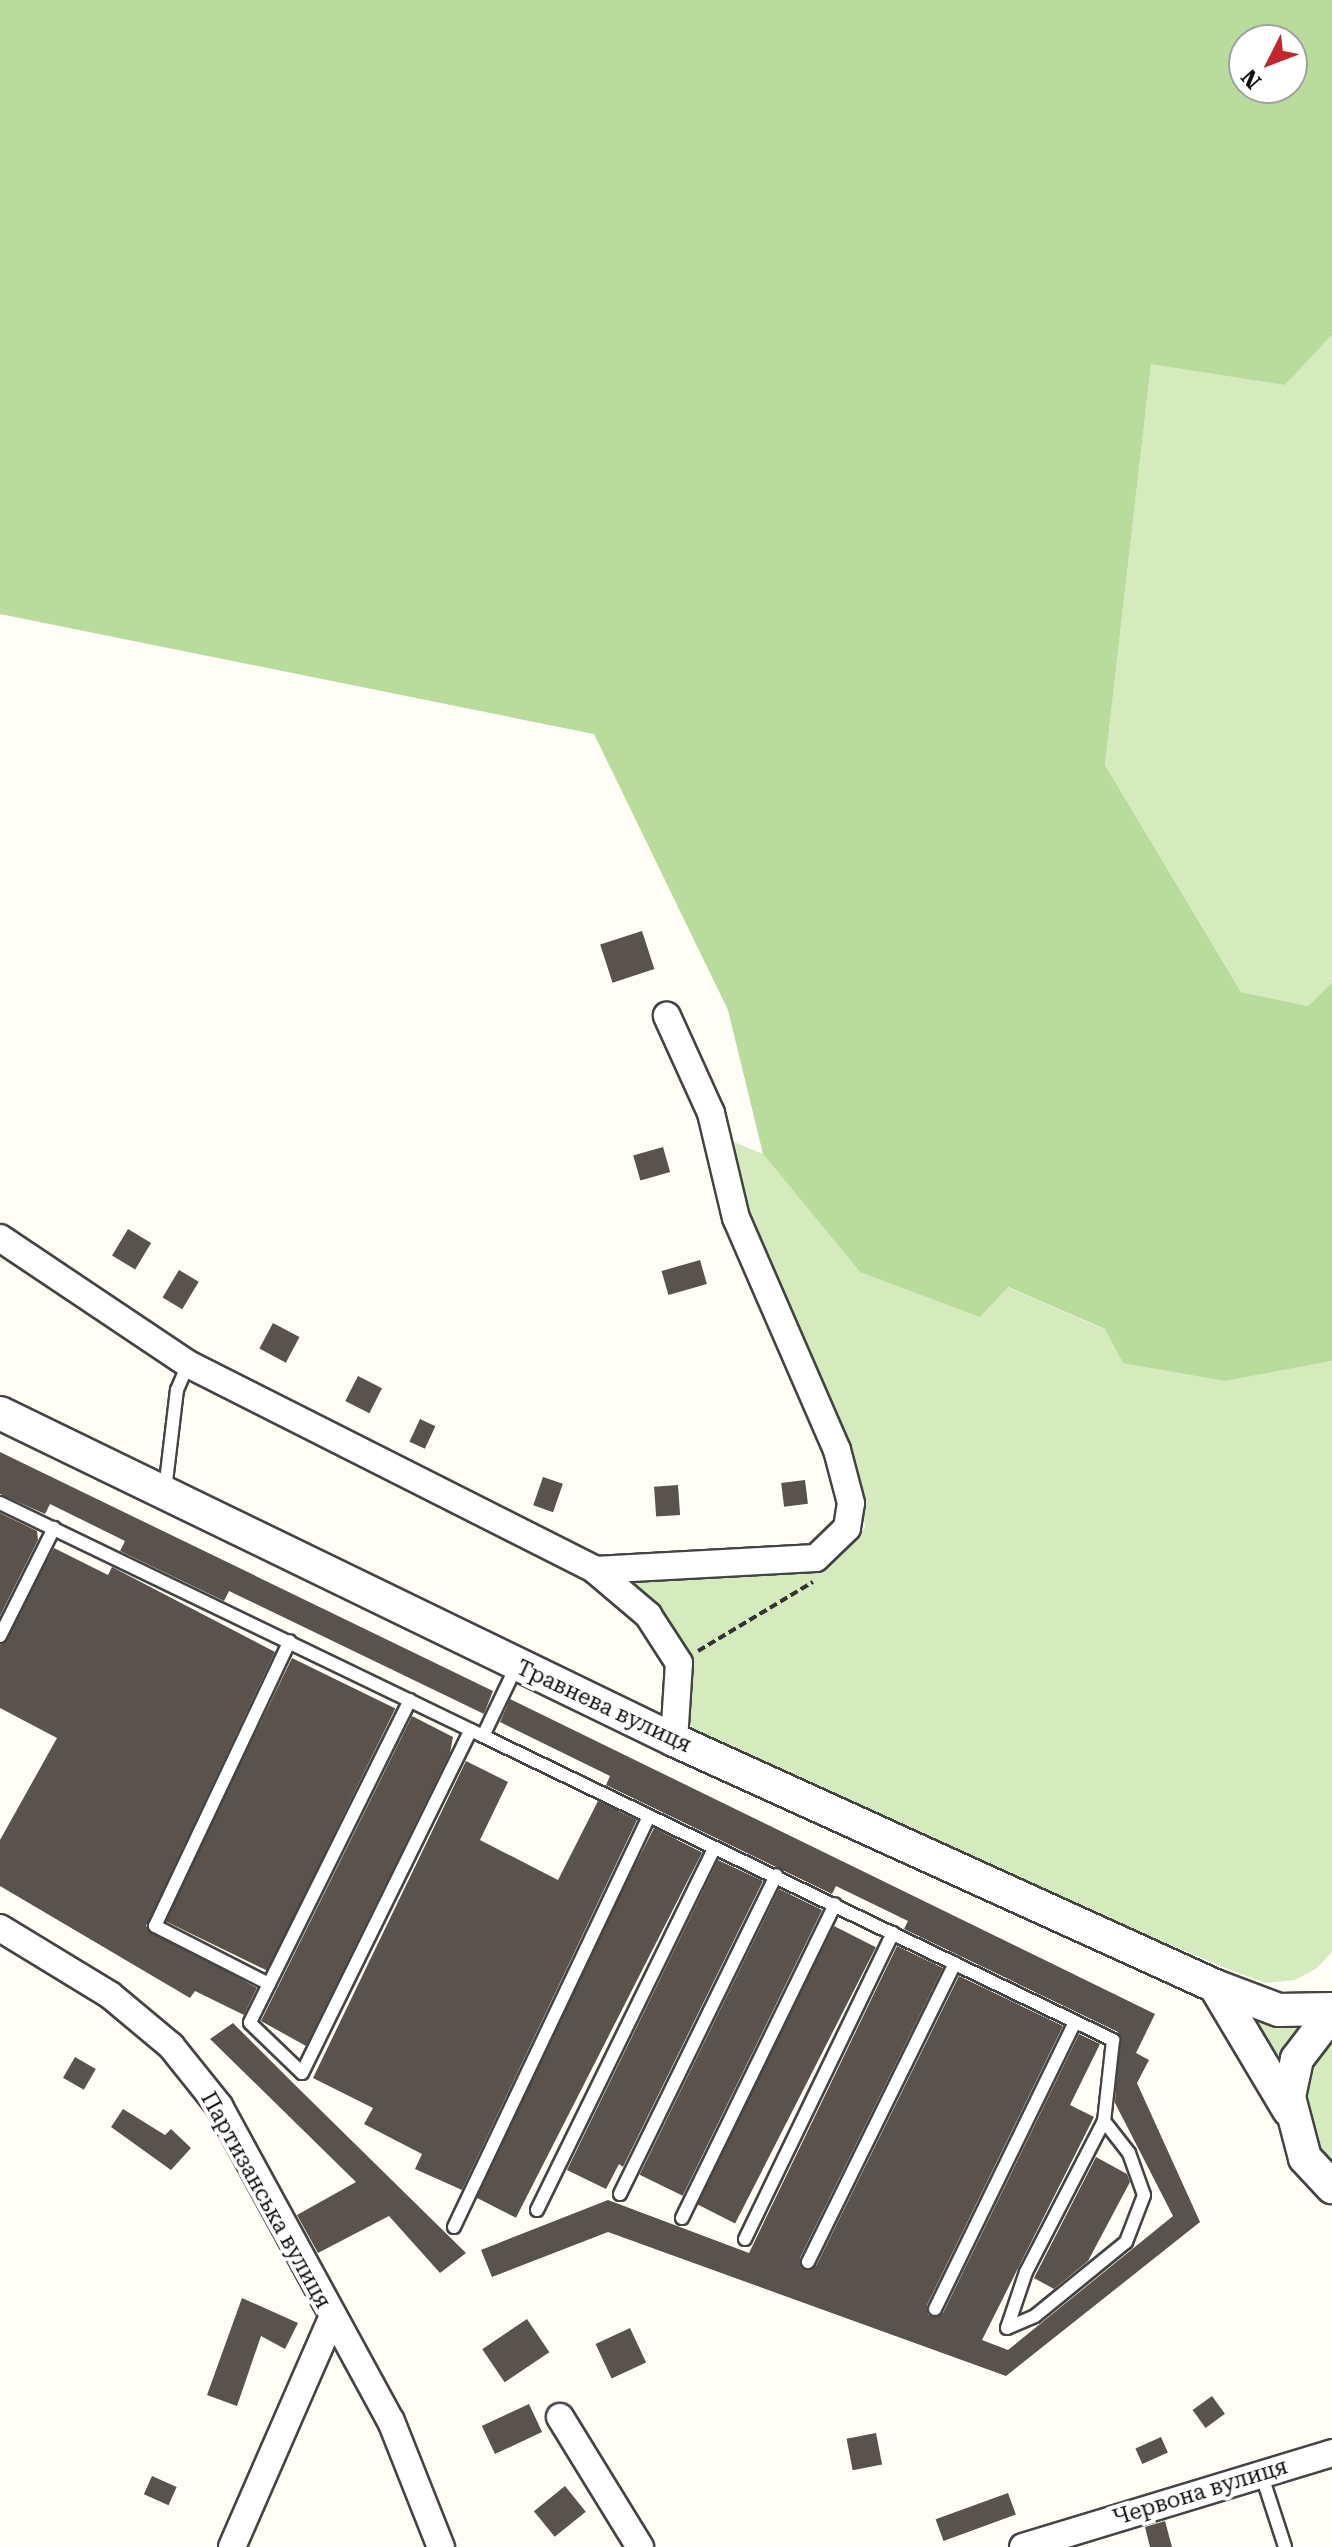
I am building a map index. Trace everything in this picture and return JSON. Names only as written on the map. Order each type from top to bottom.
[{"type":"street","points":[[595,1570],[816,1558],[847,1528],[851,1503],[837,1450],[736,1218],[699,1079],[667,1016]]},
{"type":"street","points":[[0,1238],[188,1364],[595,1570],[648,1615],[679,1663],[674,1740]]},
{"type":"street","name":"Травнева вулиця","points":[[0,1413],[674,1740],[1215,1986],[1279,2010],[1332,2011]]},
{"type":"street","name":"Партизанська вулиця","points":[[0,1928],[110,1995],[171,2046],[219,2106],[332,2318],[391,2421],[441,2547]]},
{"type":"street","points":[[1215,1986],[1289,2110],[1305,2158],[1332,2187]]},
{"type":"street","points":[[1289,2110],[1297,2059],[1332,2011]]},
{"type":"street","points":[[232,2547],[332,2318]]},
{"type":"street","points":[[560,2417],[640,2547]]},
{"type":"street","name":"Червона вулиця","points":[[1023,2547],[1332,2453]]},
{"type":"lane","points":[[165,1494],[168,1441],[188,1364]]},
{"type":"lane","points":[[0,1503],[1113,2040],[1104,2121],[1026,2272],[1007,2328],[1035,2316],[1126,2242],[1144,2195],[1134,2162],[1104,2121]]},
{"type":"lane","points":[[0,1636],[54,1528]]},
{"type":"lane","points":[[269,1984],[155,1926],[290,1641]]},
{"type":"lane","points":[[483,1736],[517,1665]]},
{"type":"lane","points":[[410,1700],[250,2023],[302,2073],[471,1730]]},
{"type":"lane","points":[[454,2227],[649,1817]]},
{"type":"lane","points":[[537,2210],[714,1848]]},
{"type":"lane","points":[[620,2194],[776,1875]]},
{"type":"lane","points":[[682,2218],[835,1904]]},
{"type":"lane","points":[[745,2239],[893,1933]]},
{"type":"lane","points":[[808,2262],[955,1963]]},
{"type":"lane","points":[[935,2309],[1075,2022]]},
{"type":"lane","points":[[1261,2473],[1285,2547]]},
{"type":"path","points":[[679,1663],[825,1573]]},
{"type":"green space","points":[[0,0],[1332,0],[1332,335],[1285,385],[1151,364],[1105,765],[1241,992],[1308,1006],[1332,982],[1332,1361],[1225,1381],[1123,1363],[1105,1329],[1008,1287],[980,1317],[860,1272],[763,1154],[728,1010],[594,734],[0,614]]},
{"type":"green space","points":[[1332,335],[1332,982],[1308,1006],[1241,992],[1105,765],[1151,363],[1285,385]]},
{"type":"green space","points":[[724,1138],[763,1154],[860,1272],[1007,1287],[1224,1381],[1332,1361],[1332,1952],[1317,1968],[1295,1980],[1266,1983],[1235,1972],[703,1747],[689,1721],[693,1661],[622,1570],[811,1574],[855,1542],[865,1527],[856,1464],[756,1243]]},
{"type":"green space","points":[[1253,2019],[1300,2020],[1282,2061]]},
{"type":"green space","points":[[1332,2031],[1332,2170],[1316,2151],[1303,2086]]},
{"type":"building","points":[[642,931],[654,969],[613,983],[600,945]]},
{"type":"building","points":[[663,1147],[670,1172],[640,1181],[633,1156]]},
{"type":"building","points":[[128,1229],[151,1243],[135,1269],[112,1256]]},
{"type":"building","points":[[700,1260],[707,1284],[668,1295],[662,1271]]},
{"type":"building","points":[[179,1270],[199,1282],[182,1309],[163,1297]]},
{"type":"building","points":[[273,1323],[299,1337],[286,1363],[259,1349]]},
{"type":"building","points":[[358,1376],[382,1388],[369,1413],[345,1401]]},
{"type":"building","points":[[420,1419],[435,1426],[425,1449],[409,1442]]},
{"type":"building","points":[[0,1452],[493,1691],[484,1714],[229,1591],[224,1601],[120,1551],[125,1541],[50,1504],[45,1514],[0,1494]]},
{"type":"building","points":[[543,1477],[563,1484],[553,1512],[533,1505]]},
{"type":"building","points":[[805,1480],[808,1504],[784,1507],[781,1483]]},
{"type":"building","points":[[678,1485],[680,1515],[656,1517],[654,1487]]},
{"type":"building","points":[[0,1513],[37,1531],[38,1540],[0,1616]]},
{"type":"building","points":[[54,1548],[108,1575],[112,1567],[275,1652],[146,1926],[257,1988],[244,2015],[195,1991],[190,1998],[0,1886],[0,1840],[57,1738],[0,1708],[0,1645]]},
{"type":"building","points":[[292,1658],[395,1708],[267,1971],[164,1920]]},
{"type":"building","points":[[510,1699],[1155,2014],[1136,2053],[1149,2060],[1137,2083],[1200,2222],[1006,2376],[608,2232],[492,2277],[481,2250],[608,2200],[749,2253],[897,1946],[943,1968],[800,2258],[801,2268],[816,2266],[959,1976],[1063,2026],[927,2305],[928,2315],[943,2313],[1079,2034],[1100,2044],[1070,2105],[1094,2117],[982,2340],[1008,2350],[1173,2216],[1115,2103],[1118,2032],[904,1929],[908,1921],[836,1886],[832,1894],[606,1785],[610,1776],[500,1722]]},
{"type":"building","points":[[412,1716],[453,1737],[450,1753],[306,2046],[261,2021]]},
{"type":"building","points":[[466,1761],[508,1782],[480,1840],[558,1880],[598,1801],[637,1820],[462,2190],[415,2169],[422,2154],[364,2124],[373,2108],[313,2078]]},
{"type":"building","points":[[654,1828],[702,1853],[516,2218],[468,2193]]},
{"type":"building","points":[[718,1860],[763,1881],[623,2167],[619,2164],[606,2189],[567,2170]]},
{"type":"building","points":[[779,1889],[822,1910],[683,2196],[640,2175]]},
{"type":"building","points":[[834,1926],[876,1947],[735,2224],[693,2202]]},
{"type":"building","points":[[233,2023],[466,2253],[440,2273],[389,2216],[318,2253],[297,2215],[356,2182],[210,2039]]},
{"type":"building","points":[[75,2057],[96,2069],[84,2090],[63,2078]]},
{"type":"building","points":[[123,2109],[165,2135],[171,2129],[191,2148],[171,2170],[111,2127]]},
{"type":"building","points":[[1096,2157],[1127,2174],[1130,2182],[1088,2261],[1054,2289],[1034,2278]]},
{"type":"building","points":[[242,2298],[298,2323],[285,2349],[261,2336],[237,2406],[207,2395]]},
{"type":"building","points":[[527,2319],[549,2352],[505,2382],[482,2349]]},
{"type":"building","points":[[630,2328],[646,2362],[612,2378],[596,2344]]},
{"type":"building","points":[[1212,2396],[1225,2414],[1206,2428],[1193,2410]]},
{"type":"building","points":[[529,2404],[542,2432],[495,2454],[482,2426]]},
{"type":"building","points":[[876,2433],[882,2464],[853,2470],[847,2439]]},
{"type":"building","points":[[1161,2437],[1168,2453],[1142,2464],[1135,2448]]},
{"type":"building","points":[[152,2476],[177,2487],[169,2505],[144,2494]]},
{"type":"building","points":[[565,2486],[586,2512],[555,2537],[534,2511]]},
{"type":"building","points":[[1008,2493],[1016,2515],[944,2541],[936,2519]]},
{"type":"building","points":[[1165,2521],[1172,2547],[1150,2547],[1145,2527]]}]
